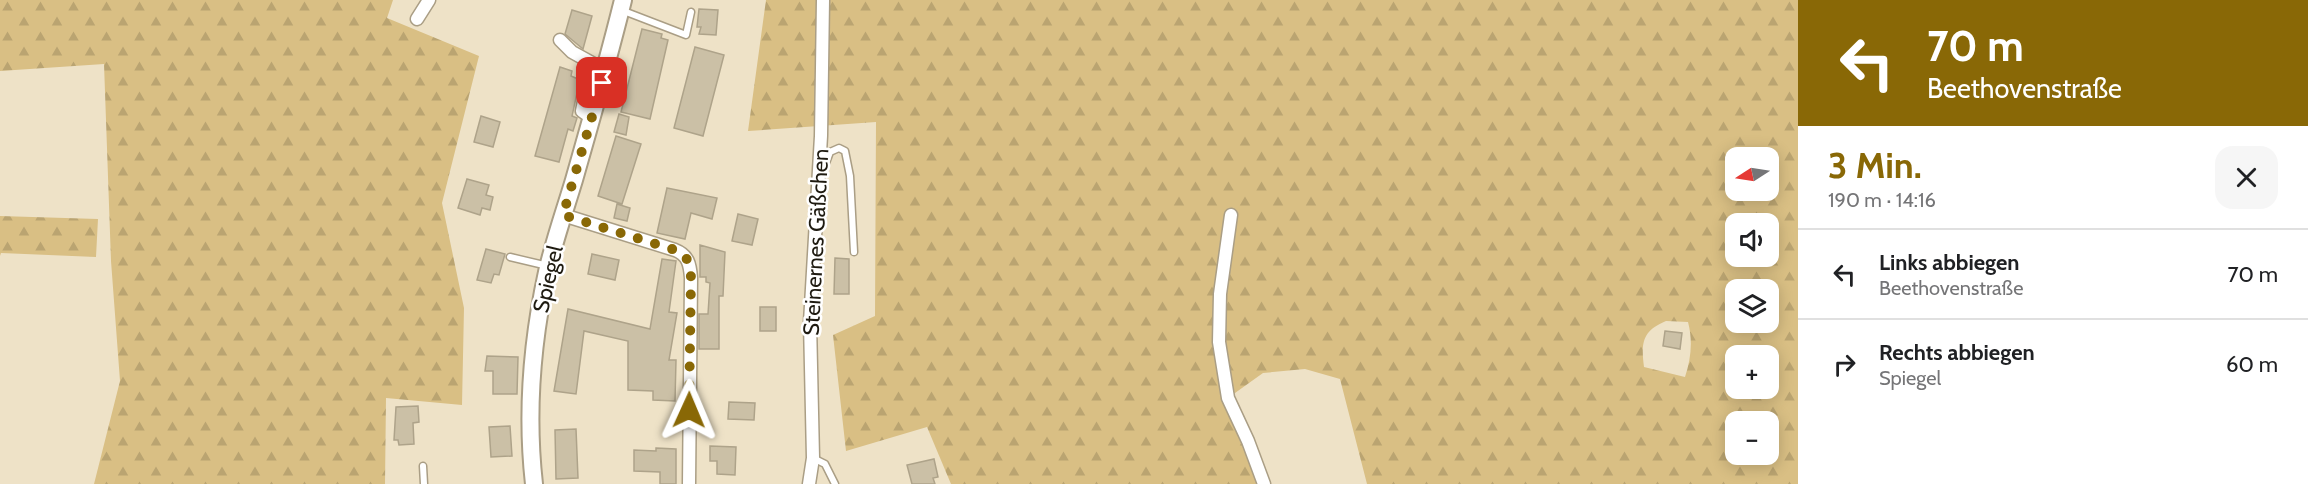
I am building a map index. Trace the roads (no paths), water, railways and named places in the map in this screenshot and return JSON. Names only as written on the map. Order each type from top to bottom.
[{"type":"street","points":[[417,19],[429,0]]},
{"type":"street","name":"Steinernes Gäßchen","points":[[809,484],[813,458],[810,322],[819,180],[823,0]]},
{"type":"street","name":"Spiegel","points":[[534,484],[531,413],[533,362],[539,314],[549,266],[607,66],[621,5]]},
{"type":"street","points":[[560,40],[572,52],[592,63],[582,111],[592,118]]},
{"type":"street","points":[[563,215],[675,250],[683,253],[688,260],[691,278],[689,484]]},
{"type":"street","points":[[1230,215],[1220,294],[1219,342],[1228,398],[1248,441],[1264,484]]},
{"type":"lane","points":[[621,5],[686,35],[691,12]]},
{"type":"lane","points":[[819,180],[830,152],[839,148],[845,151],[850,176],[854,252]]},
{"type":"lane","points":[[510,257],[549,266]]},
{"type":"lane","points":[[813,458],[825,464],[835,484]]},
{"type":"lane","points":[[423,466],[424,484]]}]
